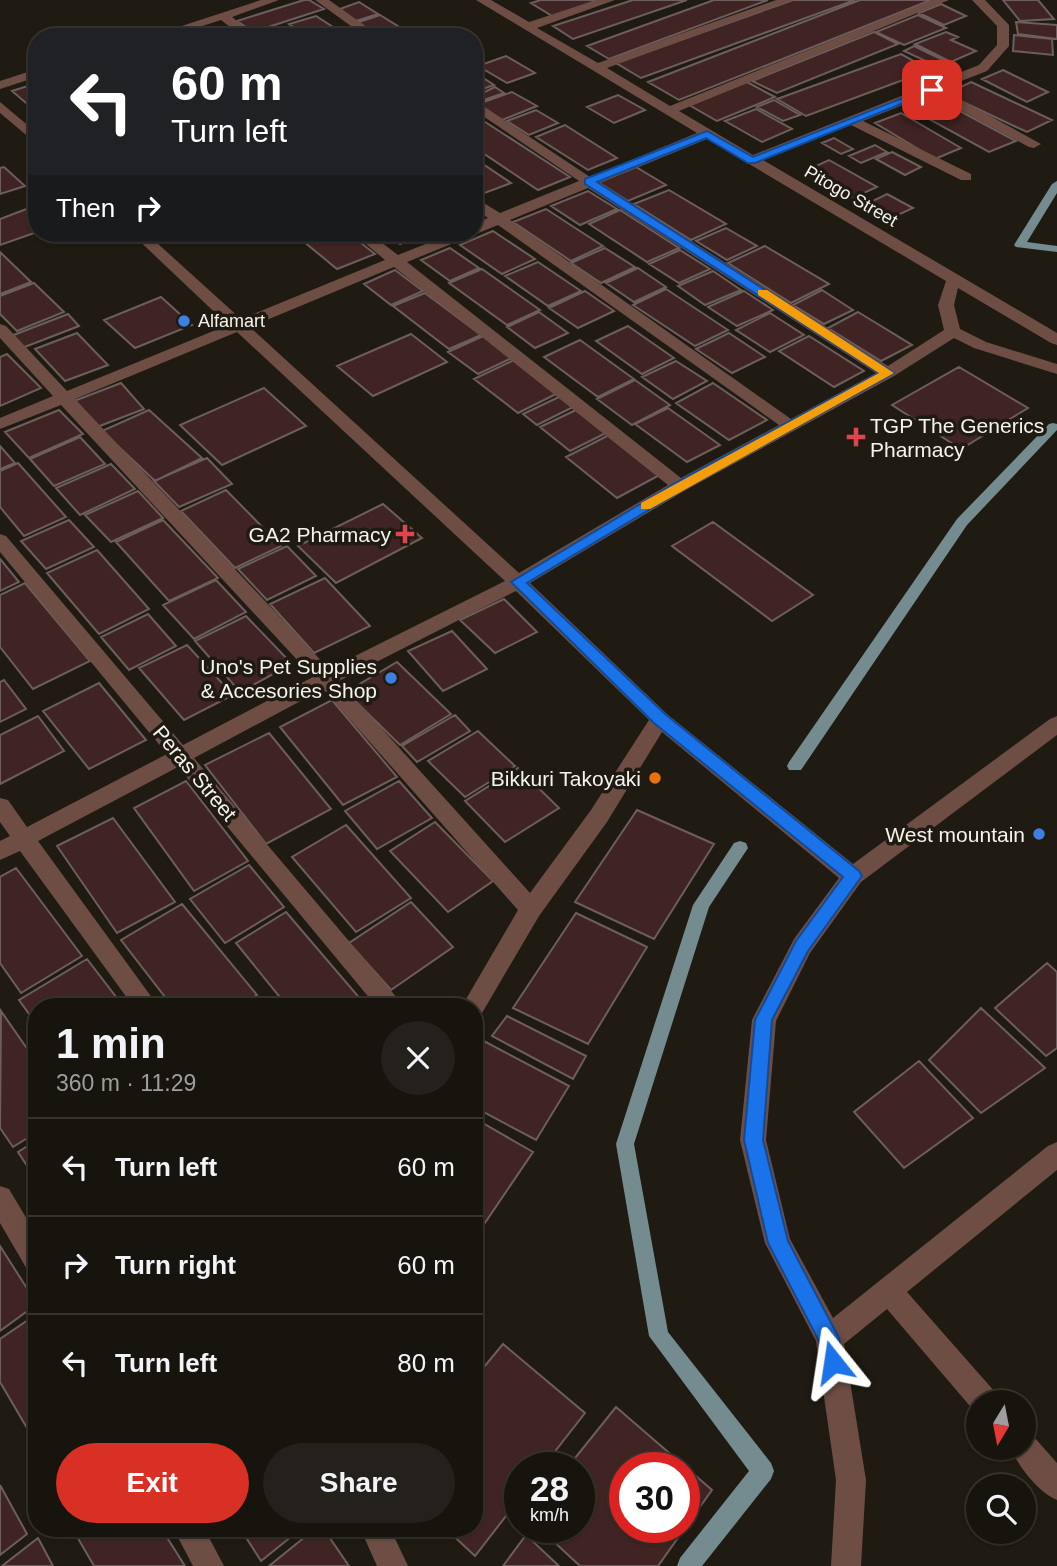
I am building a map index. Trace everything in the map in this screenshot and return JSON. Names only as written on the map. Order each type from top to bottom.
[{"type":"street","points":[[182,28],[273,0]]},
{"type":"street","points":[[321,0],[362,28]]},
{"type":"street","name":"Pitogo Street","points":[[482,0],[1057,340]]},
{"type":"street","points":[[527,27],[609,0]]},
{"type":"street","points":[[596,68],[787,0]]},
{"type":"street","points":[[668,111],[943,0]]},
{"type":"street","points":[[752,160],[983,68],[1003,46],[1003,25],[978,0]]},
{"type":"street","points":[[222,15],[239,28]]},
{"type":"street","points":[[0,85],[28,76]]},
{"type":"street","points":[[932,90],[1034,144]]},
{"type":"street","points":[[0,106],[28,132]]},
{"type":"street","points":[[483,110],[888,373]]},
{"type":"street","points":[[853,121],[965,177]]},
{"type":"street","points":[[483,225],[707,134]]},
{"type":"street","points":[[483,207],[789,425]]},
{"type":"street","points":[[148,242],[518,582],[660,719],[853,876]]},
{"type":"street","points":[[371,242],[680,486]]},
{"type":"street","points":[[0,424],[443,242]]},
{"type":"street","points":[[956,279],[944,299],[945,313],[953,332],[980,345],[1057,369]]},
{"type":"street","points":[[0,329],[327,679],[531,909]]},
{"type":"street","points":[[0,851],[518,582],[680,486],[888,373],[953,332]]},
{"type":"street","name":"Peras Street","points":[[0,540],[383,998]]},
{"type":"street","points":[[479,998],[531,909],[599,816],[660,719]]},
{"type":"street","points":[[846,1566],[851,1480],[829,1338],[778,1243],[753,1140],[764,1020],[802,946],[853,876],[1057,723]]},
{"type":"street","points":[[0,806],[140,998]]},
{"type":"street","points":[[829,1338],[1057,1154]]},
{"type":"street","points":[[0,1198],[28,1246]]},
{"type":"street","points":[[889,1291],[975,1390]]},
{"type":"street","points":[[1035,1460],[1057,1485]]},
{"type":"street","points":[[192,1537],[209,1566]]},
{"type":"street","points":[[379,1537],[393,1566]]},
{"type":"building","points":[[304,0],[324,9],[265,28],[247,28],[237,21]]},
{"type":"building","points":[[541,0],[599,0],[552,16],[531,3]]},
{"type":"building","points":[[633,0],[687,0],[573,39],[553,26]]},
{"type":"building","points":[[714,0],[768,0],[609,59],[587,46]]},
{"type":"building","points":[[793,0],[855,0],[641,78],[616,63]]},
{"type":"building","points":[[860,0],[931,0],[679,100],[648,82]]},
{"type":"building","points":[[1003,0],[1038,0],[1054,19],[1020,21]]},
{"type":"building","points":[[359,2],[378,14],[356,21],[337,10]]},
{"type":"building","points":[[941,4],[966,16],[944,25],[919,13]]},
{"type":"building","points":[[380,15],[401,28],[364,28],[356,23]]},
{"type":"building","points":[[918,15],[946,28],[904,45],[876,32]]},
{"type":"building","points":[[316,16],[334,28],[295,28],[289,24]]},
{"type":"building","points":[[1016,22],[1057,25],[1057,39],[1018,34]]},
{"type":"building","points":[[874,32],[898,44],[777,93],[752,81]]},
{"type":"building","points":[[946,32],[958,37],[951,40],[976,51],[951,62],[915,44]]},
{"type":"building","points":[[1014,35],[1052,39],[1053,55],[1013,51]]},
{"type":"building","points":[[914,46],[943,60],[932,64],[904,51]]},
{"type":"building","points":[[901,54],[930,70],[806,116],[777,99]]},
{"type":"building","points":[[506,56],[535,73],[507,83],[483,69],[483,64]]},
{"type":"building","points":[[1003,70],[1048,92],[1027,102],[982,79]]},
{"type":"building","points":[[483,78],[494,85],[483,89]]},
{"type":"building","points":[[747,82],[775,97],[717,121],[689,105]]},
{"type":"building","points":[[971,82],[1052,120],[1027,132],[946,94]]},
{"type":"building","points":[[28,86],[28,105],[12,91]]},
{"type":"building","points":[[495,87],[504,93],[483,100],[483,93]]},
{"type":"building","points":[[512,92],[537,106],[502,120],[483,107],[483,102]]},
{"type":"building","points":[[618,95],[645,110],[614,123],[587,107]]},
{"type":"building","points":[[774,100],[800,115],[783,121],[757,107]]},
{"type":"building","points":[[943,102],[1016,141],[989,152],[916,112]]},
{"type":"building","points":[[756,109],[792,129],[762,142],[725,121]]},
{"type":"building","points":[[536,110],[558,123],[529,135],[507,121]]},
{"type":"building","points":[[901,113],[961,148],[935,159],[875,123]]},
{"type":"building","points":[[483,121],[570,177],[538,190],[483,153]]},
{"type":"building","points":[[565,125],[617,158],[588,170],[536,137]]},
{"type":"building","points":[[834,138],[853,149],[841,154],[822,143]]},
{"type":"building","points":[[875,145],[887,152],[861,163],[849,156]]},
{"type":"building","points":[[892,152],[921,167],[905,175],[876,159]]},
{"type":"building","points":[[829,160],[877,187],[853,198],[805,171]]},
{"type":"building","points":[[483,164],[511,183],[483,194]]},
{"type":"building","points":[[4,167],[25,186],[0,194],[0,168]]},
{"type":"building","points":[[636,167],[666,185],[628,201],[598,182]]},
{"type":"building","points":[[669,190],[726,224],[691,240],[634,204]]},
{"type":"building","points":[[588,191],[617,209],[580,225],[551,206]]},
{"type":"building","points":[[887,194],[913,208],[883,222],[858,208]]},
{"type":"building","points":[[28,208],[28,235],[0,245],[0,219]]},
{"type":"building","points":[[546,209],[603,246],[571,261],[513,222]]},
{"type":"building","points":[[620,210],[679,248],[647,262],[589,224]]},
{"type":"building","points":[[726,228],[757,246],[727,260],[696,241]]},
{"type":"building","points":[[493,231],[535,259],[502,274],[460,245],[483,242],[483,235]]},
{"type":"building","points":[[304,242],[360,242],[375,254],[337,269]]},
{"type":"building","points":[[765,246],[829,284],[791,303],[728,263]]},
{"type":"building","points":[[450,248],[479,268],[450,281],[421,260]]},
{"type":"building","points":[[605,248],[635,267],[601,283],[571,263]]},
{"type":"building","points":[[680,250],[710,269],[679,283],[649,264]]},
{"type":"building","points":[[0,252],[31,282],[0,294]]},
{"type":"building","points":[[538,262],[581,291],[548,306],[505,276]]},
{"type":"building","points":[[638,268],[666,287],[634,302],[606,283]]},
{"type":"building","points":[[482,269],[540,310],[507,325],[449,283]]},
{"type":"building","points":[[395,270],[423,291],[391,305],[364,284]]},
{"type":"building","points":[[713,271],[741,290],[705,305],[678,286]]},
{"type":"building","points":[[34,283],[64,312],[17,331],[0,314],[0,296]]},
{"type":"building","points":[[666,289],[728,330],[695,346],[633,305]]},
{"type":"building","points":[[822,290],[853,310],[824,324],[793,305]]},
{"type":"building","points":[[585,291],[614,311],[578,328],[549,308]]},
{"type":"building","points":[[744,291],[773,310],[737,326],[708,307]]},
{"type":"building","points":[[425,293],[481,335],[449,349],[393,306]]},
{"type":"building","points":[[161,297],[192,325],[135,348],[104,320]]},
{"type":"building","points":[[539,312],[568,333],[535,348],[507,327]]},
{"type":"building","points":[[858,312],[912,345],[881,361],[828,328]]},
{"type":"building","points":[[770,313],[804,335],[770,352],[736,330]]},
{"type":"building","points":[[68,314],[79,326],[22,348],[11,336]]},
{"type":"building","points":[[628,326],[674,358],[642,374],[596,341]]},
{"type":"building","points":[[77,333],[108,365],[65,381],[35,349]]},
{"type":"building","points":[[729,333],[765,357],[732,373],[696,349]]},
{"type":"building","points":[[411,334],[447,362],[373,396],[337,366]]},
{"type":"building","points":[[483,336],[512,358],[478,374],[448,352]]},
{"type":"building","points":[[809,336],[864,371],[834,387],[779,351]]},
{"type":"building","points":[[580,340],[634,379],[598,397],[544,357]]},
{"type":"building","points":[[7,354],[41,388],[0,406],[0,357]]},
{"type":"building","points":[[514,360],[558,393],[518,413],[474,379]]},
{"type":"building","points":[[676,361],[707,381],[673,399],[642,377]]},
{"type":"building","points":[[959,367],[1028,408],[961,449],[892,405]]},
{"type":"building","points":[[635,380],[670,405],[632,425],[597,399]]},
{"type":"building","points":[[121,383],[144,409],[97,427],[74,401]]},
{"type":"building","points":[[713,383],[767,420],[729,440],[676,403]]},
{"type":"building","points":[[264,388],[306,426],[222,465],[180,425]]},
{"type":"building","points":[[561,396],[575,406],[537,425],[523,414]]},
{"type":"building","points":[[668,408],[720,445],[687,462],[635,424]]},
{"type":"building","points":[[59,410],[83,434],[29,458],[5,432]]},
{"type":"building","points":[[149,410],[202,458],[155,481],[102,431]]},
{"type":"building","points":[[576,410],[606,433],[570,451],[540,427]]},
{"type":"building","points":[[613,433],[665,472],[617,498],[566,457]]},
{"type":"building","points":[[80,437],[105,464],[54,486],[30,459]]},
{"type":"building","points":[[0,446],[15,463],[0,469]]},
{"type":"building","points":[[207,458],[232,484],[179,507],[154,481]]},
{"type":"building","points":[[18,463],[66,517],[24,536],[0,507],[0,471]]},
{"type":"building","points":[[111,464],[135,489],[80,515],[56,488]]},
{"type":"building","points":[[226,490],[281,546],[235,568],[181,511]]},
{"type":"building","points":[[138,491],[163,518],[111,542],[85,515]]},
{"type":"building","points":[[383,504],[422,538],[336,583],[298,546]]},
{"type":"building","points":[[69,520],[94,547],[46,569],[21,541]]},
{"type":"building","points":[[163,520],[218,578],[169,601],[116,542]]},
{"type":"building","points":[[713,522],[813,595],[772,621],[672,546]]},
{"type":"building","points":[[287,546],[316,576],[267,600],[238,569]]},
{"type":"building","points":[[97,550],[149,609],[99,634],[47,573]]},
{"type":"building","points":[[0,559],[19,582],[0,591]]},
{"type":"building","points":[[325,578],[370,626],[314,653],[270,604]]},
{"type":"building","points":[[216,580],[246,612],[194,639],[163,605]]},
{"type":"building","points":[[25,583],[90,661],[33,689],[0,647],[0,595]]},
{"type":"building","points":[[504,599],[537,632],[495,653],[460,620]]},
{"type":"building","points":[[148,614],[176,646],[129,670],[101,637]]},
{"type":"building","points":[[246,616],[292,664],[240,692],[195,641]]},
{"type":"building","points":[[452,631],[487,669],[443,691],[408,651]]},
{"type":"building","points":[[187,645],[233,695],[184,720],[139,668]]},
{"type":"building","points":[[397,662],[451,714],[400,745],[346,692]]},
{"type":"building","points":[[4,680],[26,709],[0,722],[0,682]]},
{"type":"building","points":[[99,683],[146,740],[89,769],[43,711]]},
{"type":"building","points":[[332,700],[397,777],[343,805],[280,727]]},
{"type":"building","points":[[455,715],[470,731],[417,762],[402,746]]},
{"type":"building","points":[[38,716],[64,751],[0,784],[0,735]]},
{"type":"building","points":[[478,731],[515,766],[465,797],[428,761]]},
{"type":"building","points":[[269,733],[331,809],[266,844],[205,765]]},
{"type":"building","points":[[518,768],[559,808],[505,842],[465,801]]},
{"type":"building","points":[[186,781],[248,861],[194,891],[134,808]]},
{"type":"building","points":[[399,781],[432,818],[377,849],[345,811]]},
{"type":"building","points":[[637,810],[714,844],[654,939],[575,902]]},
{"type":"building","points":[[113,818],[175,902],[117,933],[57,846]]},
{"type":"building","points":[[435,822],[493,881],[448,912],[390,851]]},
{"type":"building","points":[[346,825],[411,898],[356,932],[292,857]]},
{"type":"building","points":[[249,865],[284,907],[225,943],[190,899]]},
{"type":"building","points":[[16,868],[82,956],[21,993],[0,963],[0,877]]},
{"type":"building","points":[[411,902],[453,947],[391,990],[349,943]]},
{"type":"building","points":[[182,904],[257,995],[252,998],[166,998],[121,940]]},
{"type":"building","points":[[286,912],[360,998],[281,998],[236,943]]},
{"type":"building","points":[[576,913],[647,947],[588,1044],[513,1008]]},
{"type":"building","points":[[87,959],[117,998],[28,998],[28,1012],[19,1000]]},
{"type":"building","points":[[1047,963],[1057,972],[1057,1048],[1046,1056],[995,1008]]},
{"type":"building","points":[[981,1008],[1045,1068],[981,1113],[929,1060]]},
{"type":"building","points":[[1,1011],[28,1050],[28,1138],[13,1147],[0,1128]]},
{"type":"building","points":[[507,1016],[586,1056],[573,1079],[492,1036]]},
{"type":"building","points":[[483,1041],[569,1086],[536,1140],[483,1112]]},
{"type":"building","points":[[919,1061],[973,1118],[904,1168],[854,1112]]},
{"type":"building","points":[[483,1123],[533,1152],[483,1226]]},
{"type":"building","points":[[28,1146],[28,1167],[18,1152]]},
{"type":"building","points":[[0,1246],[28,1290],[28,1311],[0,1331]]},
{"type":"building","points":[[28,1320],[28,1430],[0,1382],[0,1339]]},
{"type":"building","points":[[503,1344],[585,1413],[555,1452],[504,1452],[504,1519],[475,1556],[455,1537],[483,1537],[483,1368]]},
{"type":"building","points":[[616,1407],[668,1452],[609,1452],[609,1543],[674,1543],[658,1566],[580,1566],[555,1543],[595,1543],[595,1452],[580,1452]]},
{"type":"building","points":[[700,1480],[712,1490],[700,1507]]},
{"type":"building","points":[[0,1485],[27,1534],[0,1555]]},
{"type":"building","points":[[77,1537],[167,1537],[185,1566],[94,1566]]},
{"type":"building","points":[[246,1537],[291,1537],[261,1561]]},
{"type":"building","points":[[305,1537],[329,1537],[349,1566],[269,1566]]},
{"type":"building","points":[[38,1538],[53,1566],[2,1566]]},
{"type":"building","points":[[520,1543],[535,1543],[559,1566],[503,1566]]},
{"type":"waterway","points":[[1057,184],[1020,245],[1057,249]]},
{"type":"waterway","points":[[795,766],[962,522],[1053,427]]},
{"type":"waterway","points":[[688,1566],[763,1471],[659,1336],[625,1144],[701,905],[740,848]]},
{"type":"slow traffic","points":[[646,506],[789,425],[888,373],[762,293]]},
{"type":"place","name":"Alfamart","points":[[184,321]]},
{"type":"place","name":"TGP The Generics Pharmacy","points":[[856,437]]},
{"type":"place","name":"GA2 Pharmacy","points":[[405,534]]},
{"type":"place","name":"Uno's Pet Supplies & Accesories Shop","points":[[391,678]]},
{"type":"place","name":"Bikkuri Takoyaki","points":[[655,778]]},
{"type":"place","name":"West mountain","points":[[1039,834]]},
{"type":"route","points":[[833,1362],[829,1338],[778,1243],[753,1140],[764,1020],[802,946],[853,876],[660,719],[518,582],[680,486],[888,373],[589,181],[707,134],[752,160],[932,90]]}]
